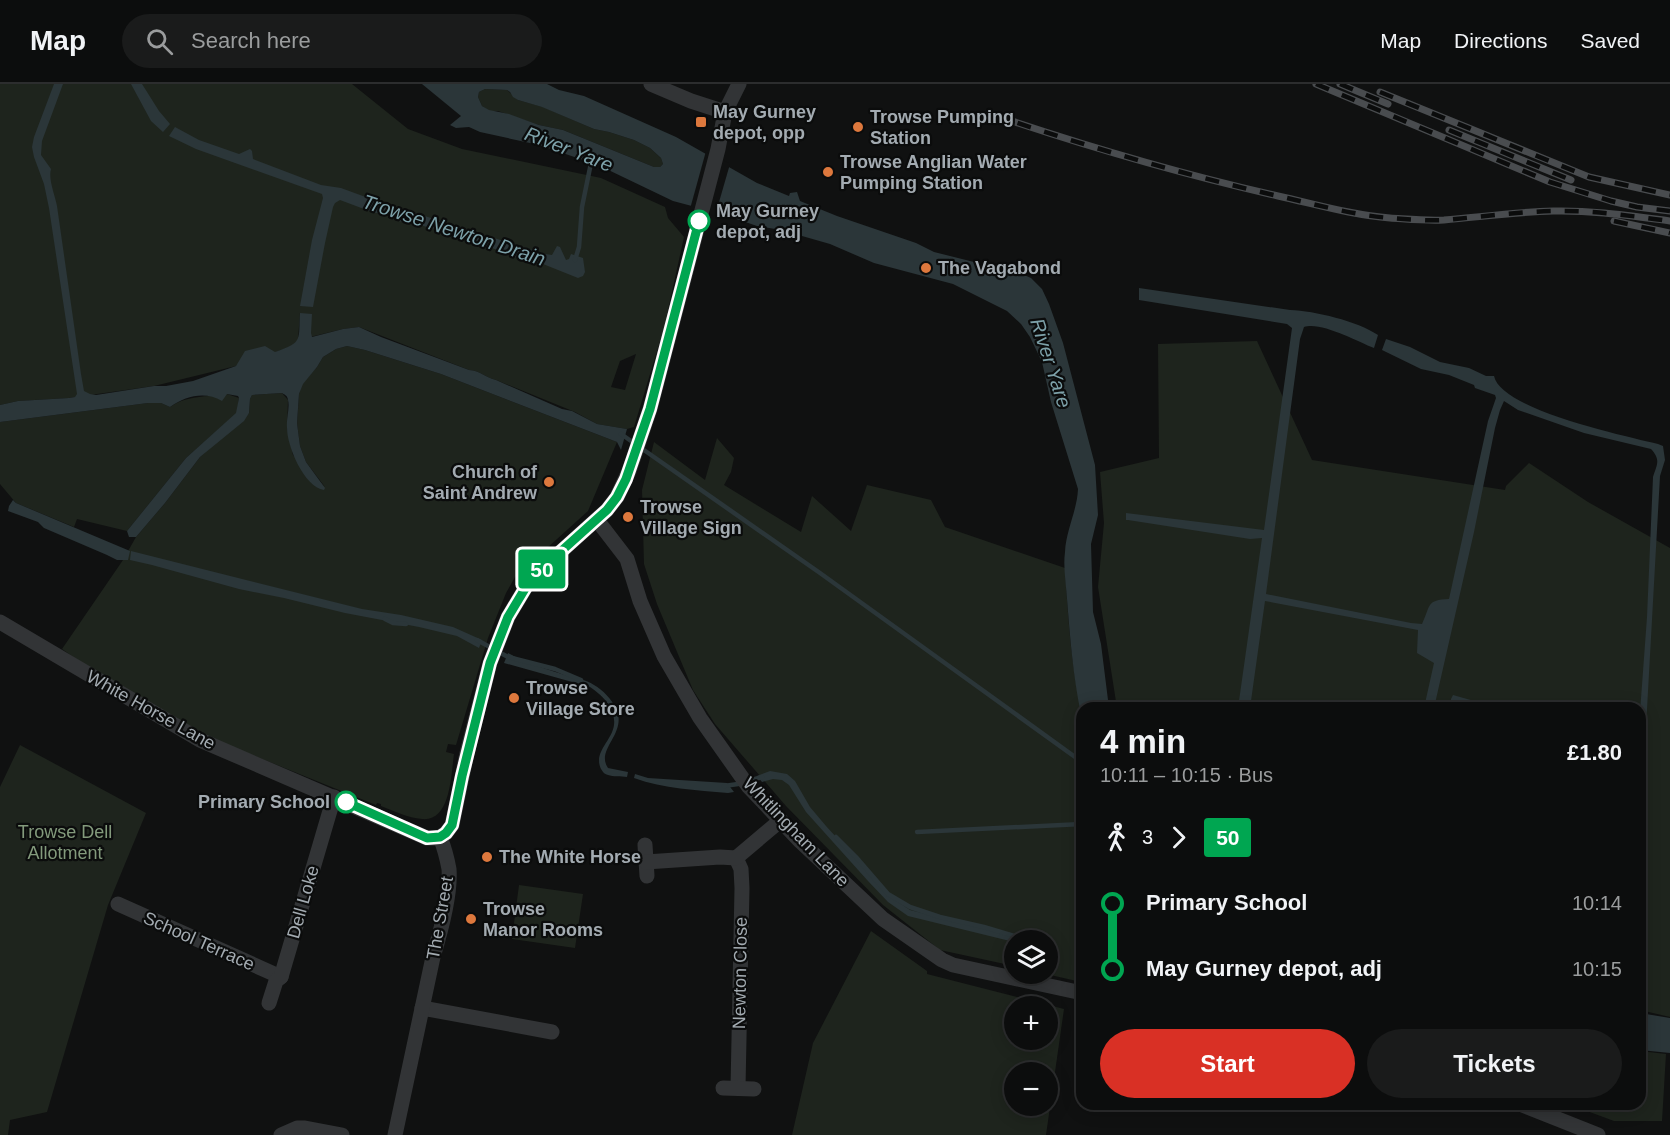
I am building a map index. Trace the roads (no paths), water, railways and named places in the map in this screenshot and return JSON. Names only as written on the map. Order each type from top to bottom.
[{"type":"street","points":[[651,84],[725,112]]},
{"type":"street","points":[[440,837],[446,833],[453,821],[490,663],[508,617],[537,573],[607,510],[617,497],[629,471],[650,409],[716,158],[725,112],[739,84]]},
{"type":"street","name":"Whitlingham Lane","points":[[597,520],[627,560],[640,601],[664,656],[700,718],[746,782],[823,863],[884,919],[942,960],[953,965],[1076,992]]},
{"type":"street","name":"White Horse Lane","points":[[0,622],[200,740],[427,838],[440,837]]},
{"type":"street","name":"Dell Loke","points":[[269,1003],[276,981],[281,977],[334,797]]},
{"type":"street","points":[[645,845],[647,869],[720,857],[736,858],[781,820]]},
{"type":"street","name":"The Street","points":[[395,1135],[433,957],[440,935],[449,881],[447,858],[440,837]]},
{"type":"street","name":"Newton Close","points":[[736,858],[741,869],[742,888],[738,1088]]},
{"type":"street","name":"School Terrace","points":[[118,904],[281,977]]},
{"type":"street","points":[[422,1008],[552,1032]]},
{"type":"street","points":[[1535,1110],[1598,1135]]},
{"type":"street","points":[[281,1135],[297,1128],[305,1128],[342,1135]]},
{"type":"water","points":[[54,84],[63,84],[42,141],[41,155],[51,169],[51,182],[57,206],[84,391],[96,395],[193,381],[236,366],[245,351],[265,346],[275,352],[291,345],[298,339],[300,313],[312,314],[312,337],[359,327],[477,372],[562,409],[572,411],[597,424],[627,429],[621,450],[617,442],[441,374],[347,346],[336,349],[323,357],[303,384],[299,394],[297,423],[300,446],[306,462],[325,488],[324,490],[310,482],[293,455],[287,425],[288,398],[282,393],[252,395],[249,413],[244,421],[200,457],[136,537],[129,537],[127,531],[186,458],[236,413],[239,398],[227,394],[222,401],[209,396],[196,396],[170,407],[161,403],[148,403],[0,422],[0,405],[18,401],[69,398],[77,394],[49,208],[32,147]]},
{"type":"water","points":[[131,84],[142,84],[170,124],[163,132],[151,121]]},
{"type":"water","name":"River Yare","points":[[422,84],[547,84],[559,90],[584,96],[676,137],[757,183],[789,196],[790,193],[797,192],[800,201],[837,216],[916,243],[934,252],[1031,278],[1042,289],[1063,343],[1095,465],[1098,515],[1091,544],[1093,612],[1101,644],[1108,702],[1079,702],[1072,656],[1064,563],[1067,536],[1078,489],[1051,402],[1042,362],[1030,337],[1021,324],[1007,311],[953,284],[874,263],[830,244],[781,230],[757,226],[673,201],[598,165],[539,145],[480,132],[469,127],[456,128],[450,125],[461,116]],"holes":[[[485,89],[510,92],[518,100],[542,107],[594,129],[634,140],[650,148],[661,158],[663,164],[660,167],[654,167],[563,130],[489,110],[482,106],[478,97],[479,92]]]},
{"type":"water","points":[[175,127],[199,140],[239,154],[250,149],[253,159],[321,185],[341,188],[545,254],[552,255],[557,246],[560,247],[566,260],[571,254],[583,258],[585,272],[578,278],[457,235],[398,221],[387,215],[340,200],[333,207],[313,307],[300,306],[322,194],[196,149],[169,136]]},
{"type":"water","points":[[1139,288],[1311,312],[1348,321],[1378,335],[1374,348],[1329,329],[1304,327],[1300,339],[1266,594],[1422,624],[1433,602],[1449,599],[1488,421],[1496,398],[1495,395],[1475,388],[1474,385],[1449,375],[1421,369],[1382,350],[1386,339],[1410,347],[1440,362],[1469,368],[1486,376],[1494,376],[1502,388],[1518,400],[1541,410],[1594,428],[1663,446],[1665,460],[1660,476],[1646,727],[1646,702],[1641,702],[1656,456],[1651,449],[1584,433],[1518,410],[1504,401],[1495,428],[1435,702],[1425,702],[1434,663],[1417,653],[1418,630],[1265,601],[1251,702],[1239,702],[1262,538],[1250,539],[1126,520],[1126,513],[1264,530],[1292,328],[1287,324],[1139,300]]},
{"type":"water","points":[[13,500],[130,551],[128,560],[117,560],[44,528],[38,522],[8,511]]},
{"type":"water","points":[[131,551],[362,609],[453,627],[482,640],[479,648],[457,636],[239,589],[130,560]]},
{"type":"water","points":[[508,653],[537,666],[588,682],[612,701],[619,717],[618,726],[605,754],[605,761],[608,768],[628,772],[627,777],[610,776],[601,769],[599,763],[599,757],[614,725],[613,713],[603,698],[590,687],[504,663]]},
{"type":"water","points":[[1453,695],[1478,702],[1455,702],[1451,699]]},
{"type":"water","points":[[770,771],[787,774],[795,781],[810,807],[826,826],[891,897],[910,910],[1004,934],[1004,940],[908,916],[888,902],[868,881],[806,812],[789,785],[782,780],[773,779],[762,782],[757,776]]},
{"type":"water","points":[[635,774],[648,778],[727,783],[734,792],[668,787],[634,778]]},
{"type":"water","points":[[1646,1014],[1670,1018],[1670,1053],[1646,1051]]},
{"type":"waterway","name":"Trowse Newton Drain","points":[[575,260],[579,247],[582,207],[592,158]]},
{"type":"waterway","points":[[621,434],[820,573],[1076,758]]},
{"type":"waterway","points":[[385,619],[393,623],[406,624]]},
{"type":"waterway","points":[[477,640],[508,657],[555,669],[581,680]]},
{"type":"waterway","points":[[724,786],[762,777]]},
{"type":"waterway","points":[[917,832],[1076,824]]},
{"type":"waterway","points":[[836,837],[888,894],[910,907],[1004,933]]},
{"type":"railway","points":[[1316,84],[1550,182],[1611,201],[1670,211]]},
{"type":"railway","points":[[1340,84],[1388,104]]},
{"type":"railway","points":[[1380,92],[1589,177],[1670,195]]},
{"type":"railway","points":[[991,114],[1169,169],[1362,214],[1437,220],[1525,212],[1568,211],[1670,221]]},
{"type":"railway","points":[[1449,130],[1571,180]]},
{"type":"railway","points":[[1614,221],[1670,233]]},
{"type":"place","name":"May Gurney depot, opp","points":[[701,122]]},
{"type":"place","name":"Trowse Pumping Station","points":[[858,127]]},
{"type":"place","name":"Trowse Anglian Water Pumping Station","points":[[828,172]]},
{"type":"place","name":"May Gurney depot, adj","points":[[699,221]]},
{"type":"place","name":"The Vagabond","points":[[926,268]]},
{"type":"place","name":"Church of Saint Andrew","points":[[549,482]]},
{"type":"place","name":"Trowse Village Sign","points":[[628,517]]},
{"type":"place","name":"Trowse Village Store","points":[[514,698]]},
{"type":"place","name":"Primary School","points":[[346,802]]},
{"type":"place","name":"The White Horse","points":[[487,857]]},
{"type":"place","name":"Trowse Manor Rooms","points":[[471,919]]},
{"type":"park label","name":"Trowse Dell Allotment","points":[[65,842]]}]
